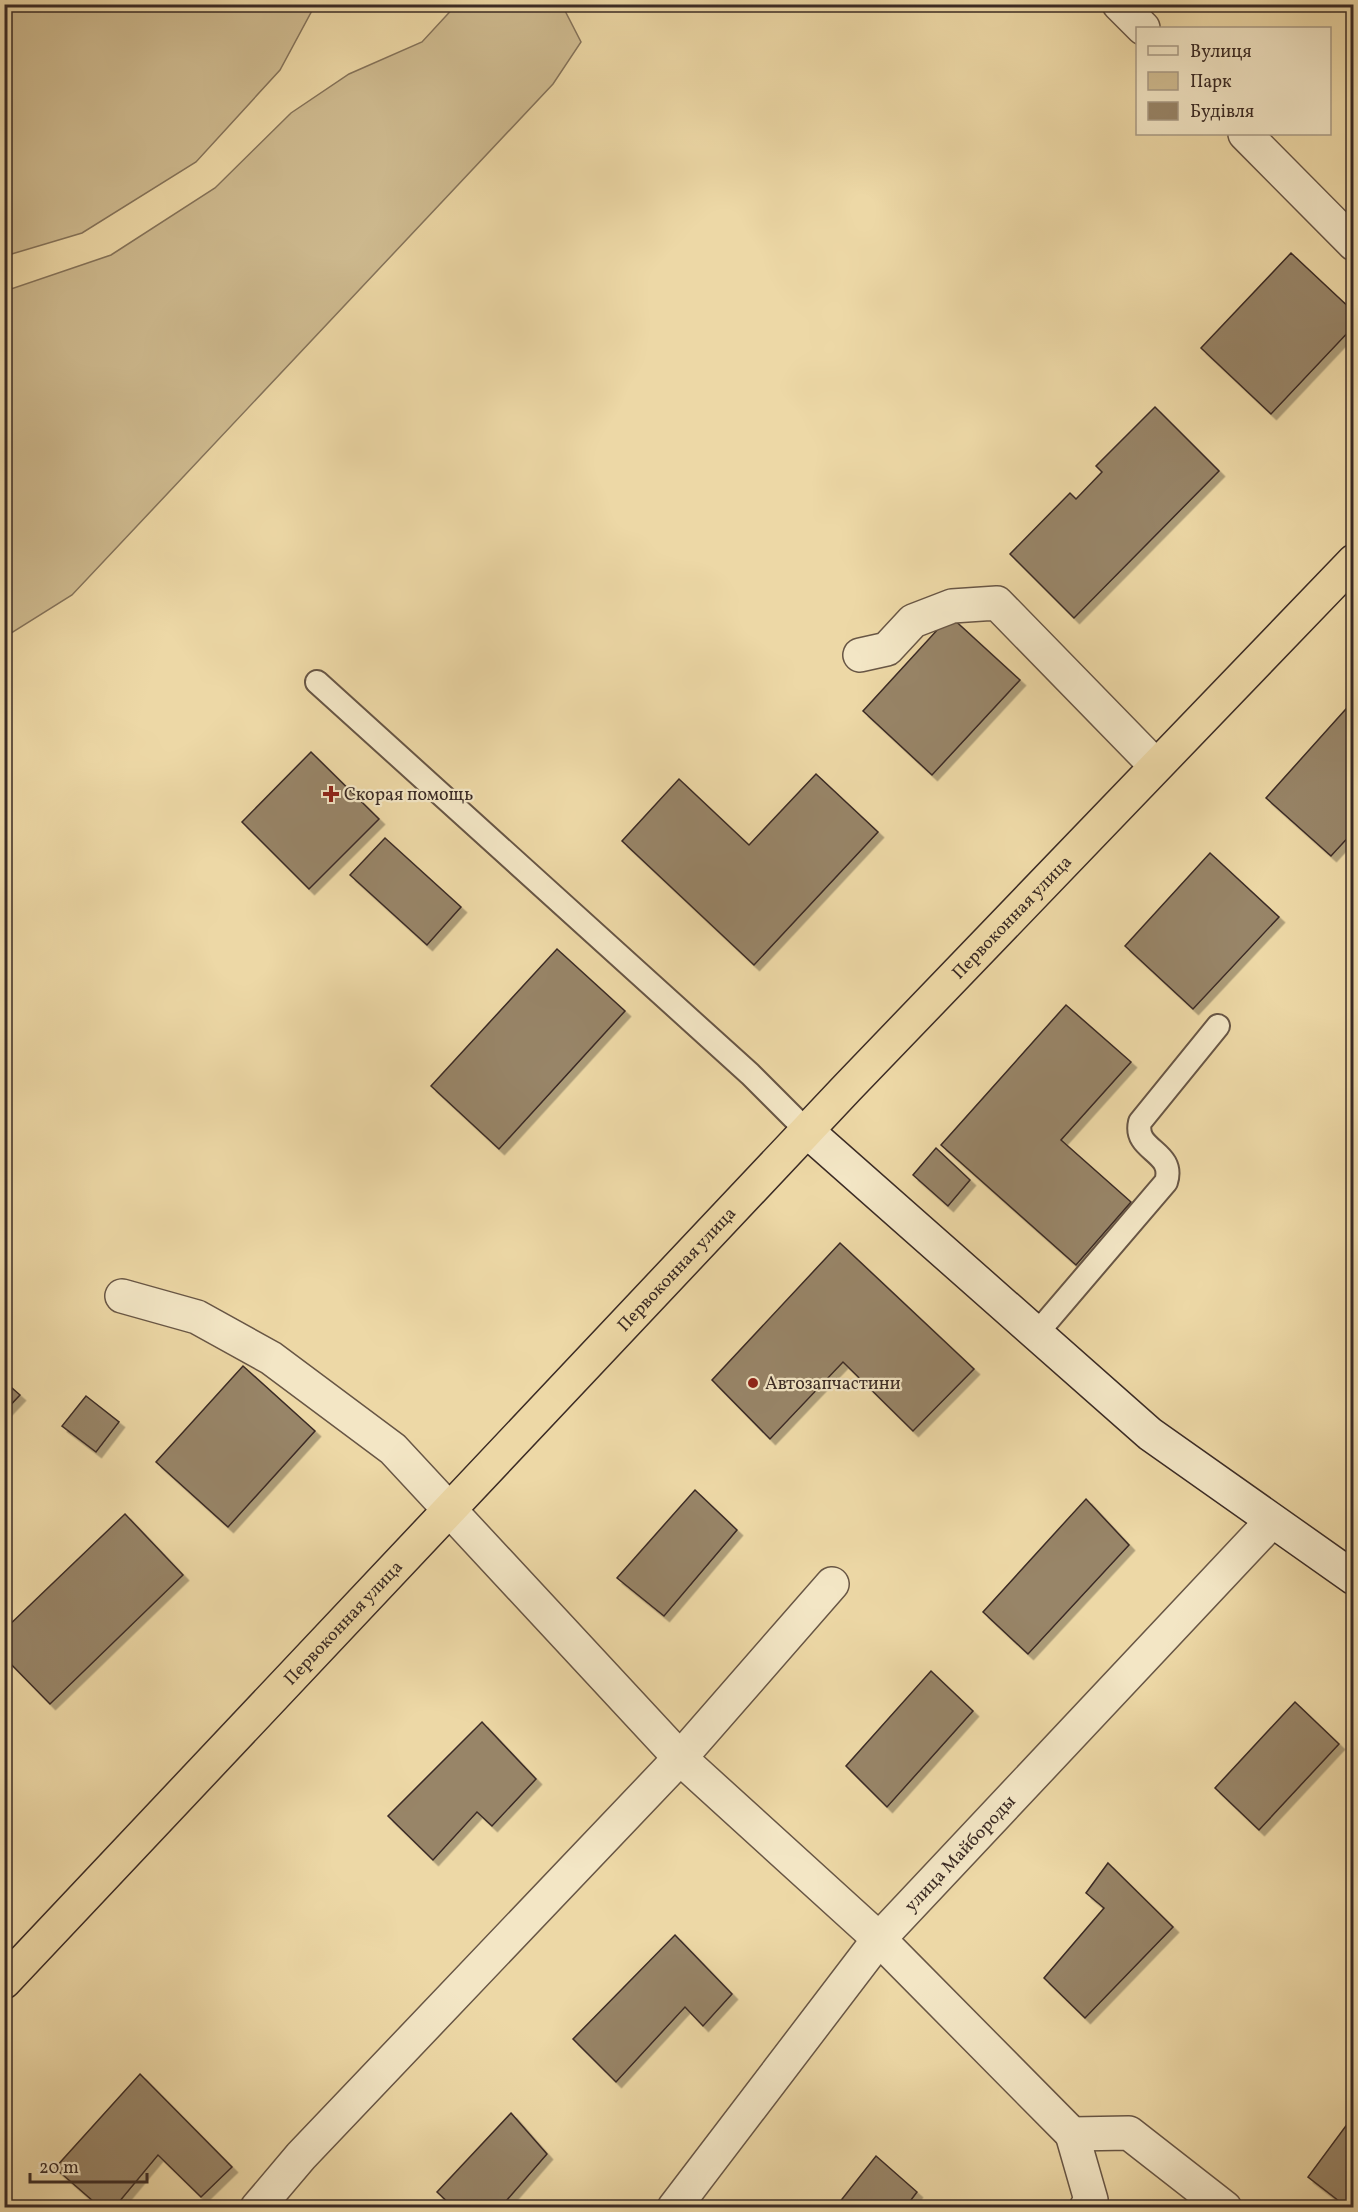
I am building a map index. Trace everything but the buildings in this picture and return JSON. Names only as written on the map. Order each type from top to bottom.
[{"type":"highway","name":"Первоконная улица","points":[[4,1982],[807,1131],[1353,561]]},
{"type":"street","points":[[1119,4],[1142,27]]},
{"type":"street","points":[[1246,135],[1353,244]]},
{"type":"street","points":[[860,655],[887,649],[914,621],[952,606],[998,603],[1156,766]]},
{"type":"street","points":[[807,1131],[1150,1434],[1353,1578]]},
{"type":"street","points":[[122,1296],[197,1317],[271,1358],[393,1449],[680,1758],[879,1939],[1072,2134],[1091,2200],[1086,2208]]},
{"type":"street","name":"улица Майбороды","points":[[674,2208],[879,1939],[1272,1521]]},
{"type":"street","points":[[257,2208],[301,2156],[680,1758],[832,1584]]},
{"type":"street","points":[[1072,2134],[1130,2133],[1225,2208]]},
{"type":"lane","points":[[317,682],[750,1074],[807,1131]]},
{"type":"lane","points":[[1037,1333],[1166,1182],[1169,1173],[1166,1163],[1140,1138],[1138,1130],[1140,1122],[1218,1026]]},
{"type":"green space","points":[[5,4],[315,5],[280,70],[196,162],[82,233],[5,256]]},
{"type":"green space","points":[[457,4],[562,5],[581,42],[553,84],[72,595],[5,637],[5,291],[111,255],[215,188],[291,113],[349,74],[422,42]]},
{"type":"place","name":"Скорая помощь","points":[[331,794]]},
{"type":"place","name":"Автозапчастини","points":[[753,1383]]}]
